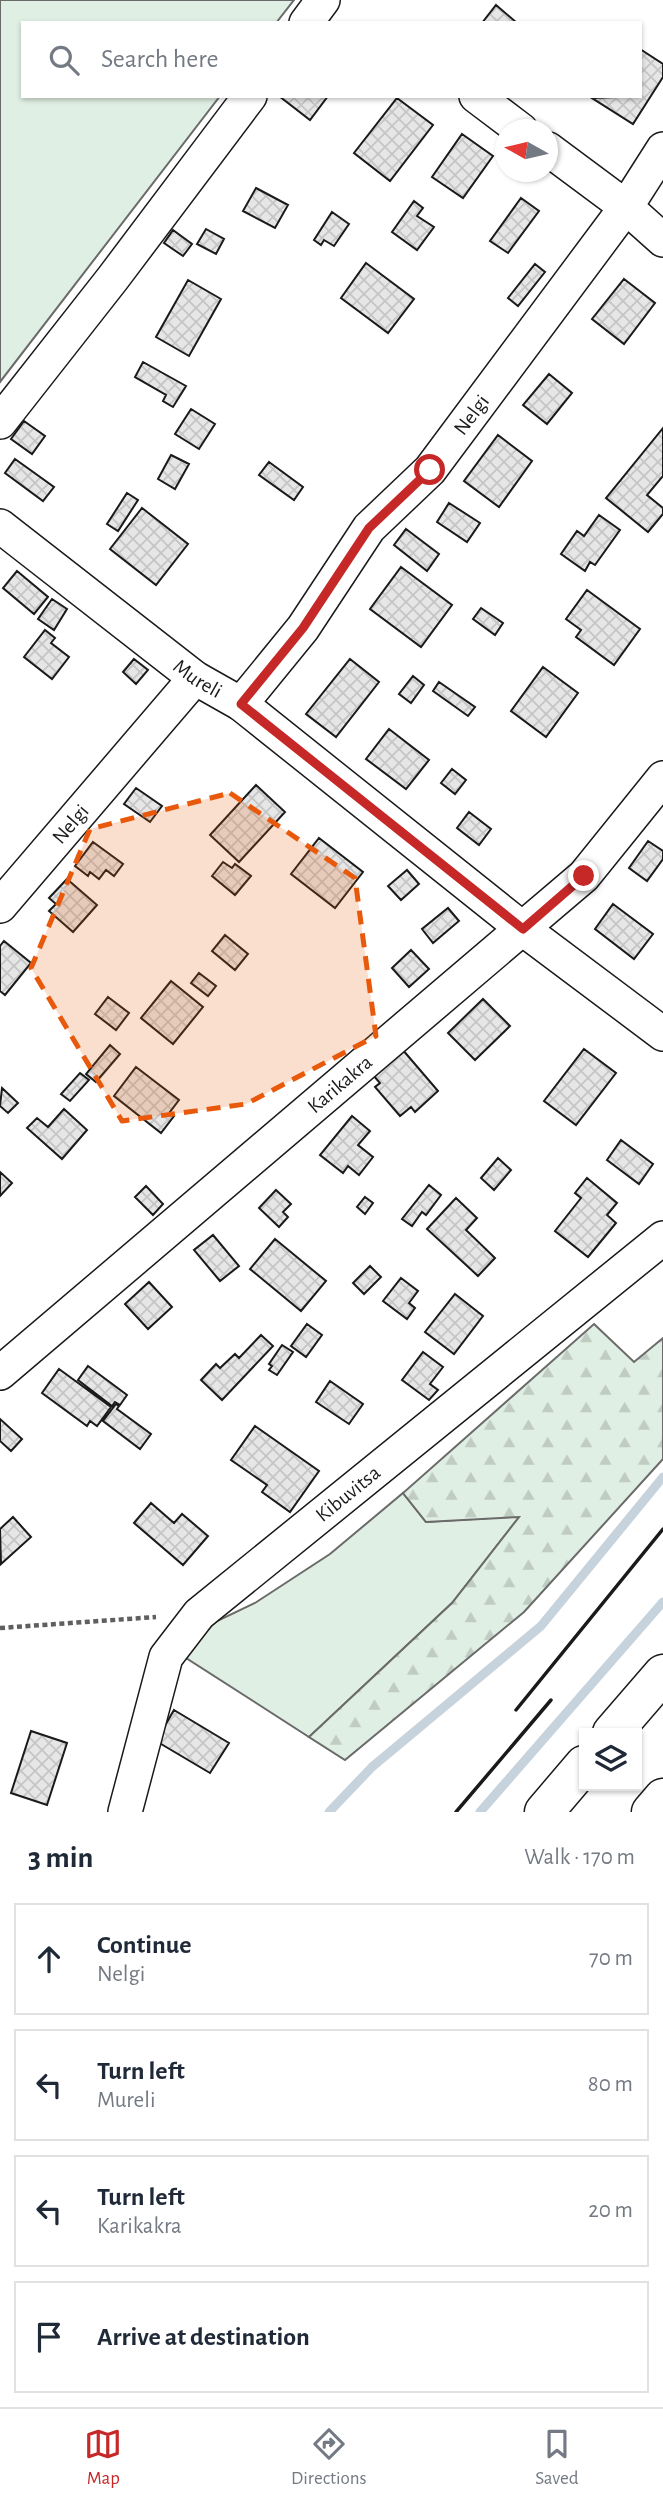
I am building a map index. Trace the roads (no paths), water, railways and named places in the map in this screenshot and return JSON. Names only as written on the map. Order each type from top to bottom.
[{"type":"highway","points":[[616,1728],[663,1674]]},
{"type":"highway","points":[[544,1812],[579,1771]]},
{"type":"highway","points":[[650,1812],[663,1798]]},
{"type":"street","points":[[307,21],[323,0]]},
{"type":"street","points":[[0,422],[248,98]]},
{"type":"street","points":[[480,98],[507,119]]},
{"type":"street","name":"Nelgi","points":[[241,704],[303,628],[369,528],[430,470],[626,207],[663,149]]},
{"type":"street","points":[[558,156],[626,207],[663,240]]},
{"type":"street","name":"Mureli","points":[[0,526],[195,678],[241,704],[523,929],[663,1034]]},
{"type":"street","name":"Nelgi","points":[[0,906],[195,678]]},
{"type":"street","name":"Karikakra","points":[[0,1373],[584,876],[663,779]]},
{"type":"street","name":"Kibuvitsa","points":[[125,1812],[166,1657],[199,1614],[663,1238]]},
{"type":"waterway","points":[[329,1812],[372,1767],[541,1626],[663,1477]]},
{"type":"waterway","points":[[480,1812],[663,1602]]}]
